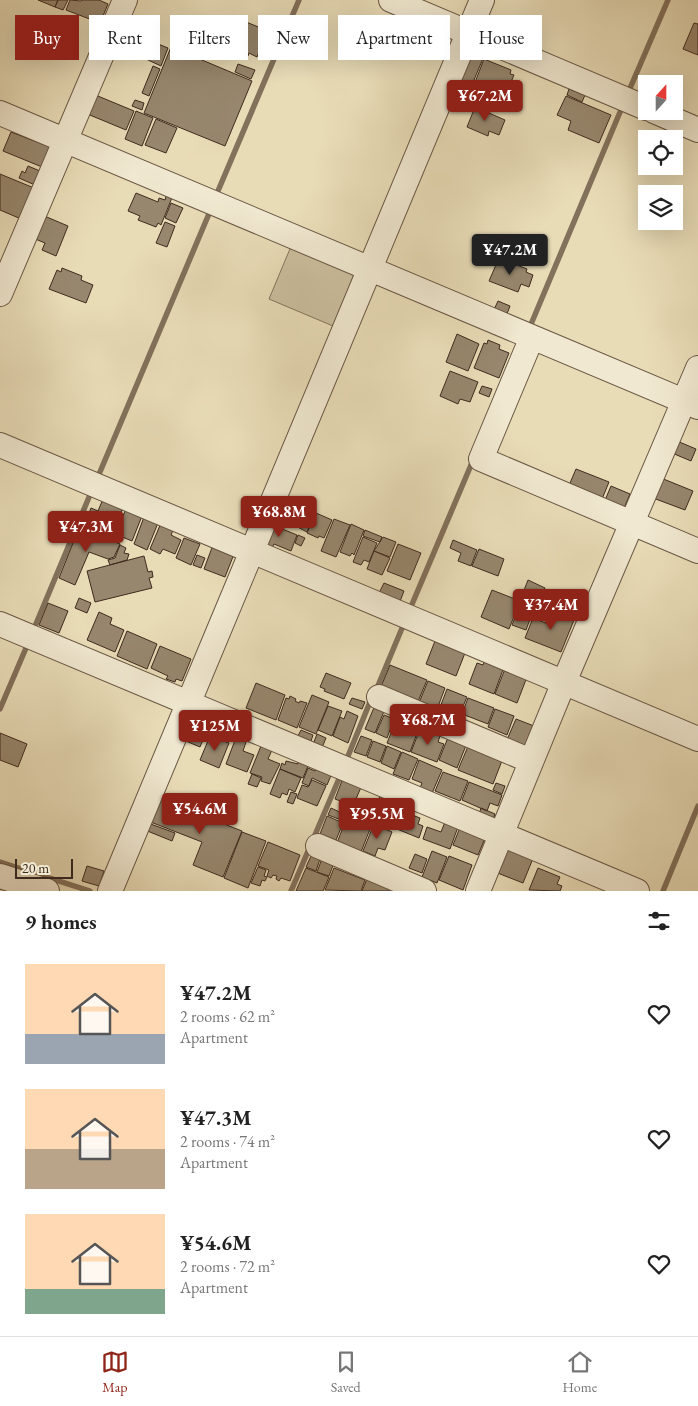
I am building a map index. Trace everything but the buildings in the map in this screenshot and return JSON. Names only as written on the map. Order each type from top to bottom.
[{"type":"street","points":[[0,294],[125,0]]},
{"type":"street","points":[[391,0],[460,30]]},
{"type":"street","points":[[476,15],[482,0]]},
{"type":"street","points":[[110,891],[460,52]]},
{"type":"street","points":[[532,60],[638,105]]},
{"type":"street","points":[[0,113],[691,404]]},
{"type":"street","points":[[675,120],[698,130]]},
{"type":"street","points":[[532,337],[481,459],[698,551]]},
{"type":"street","points":[[478,891],[632,523],[691,404],[698,368]]},
{"type":"street","points":[[0,445],[698,739]]},
{"type":"street","points":[[0,624],[637,891]]},
{"type":"street","points":[[379,697],[531,761]]},
{"type":"street","points":[[318,846],[424,891]]},
{"type":"street","points":[[0,876],[47,891]]},
{"type":"shaded area","points":[[292,244],[355,272],[333,326],[269,299]]},
{"type":"waterway","points":[[215,198],[299,0]]},
{"type":"waterway","points":[[628,93],[668,0]]},
{"type":"waterway","points":[[529,329],[623,105]]},
{"type":"waterway","points":[[97,479],[211,209]]},
{"type":"waterway","points":[[410,609],[474,458]]},
{"type":"waterway","points":[[33,631],[92,490]]},
{"type":"waterway","points":[[377,688],[405,621]]},
{"type":"waterway","points":[[0,709],[29,641]]},
{"type":"waterway","points":[[346,761],[370,702]]},
{"type":"waterway","points":[[291,891],[341,774]]},
{"type":"waterway","points":[[663,891],[698,806]]},
{"type":"waterway","points":[[0,862],[90,891]]}]
